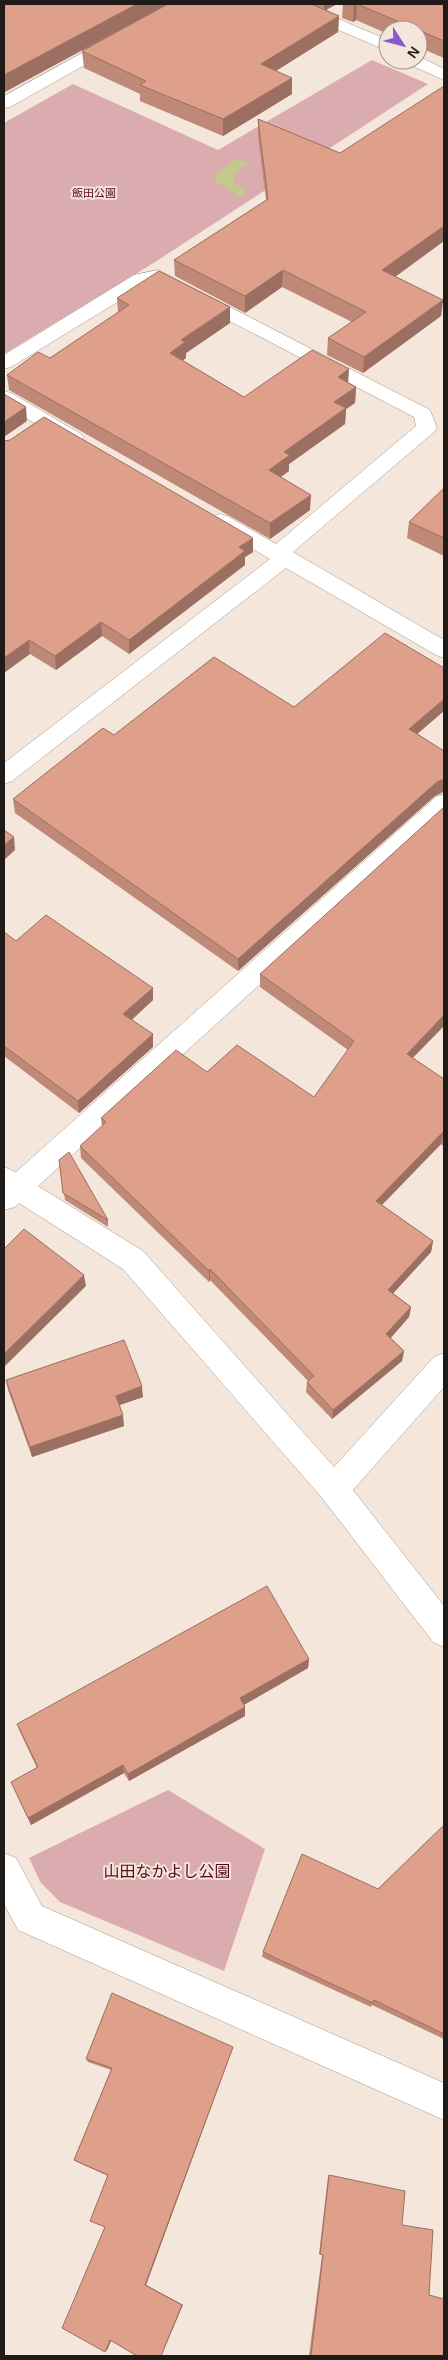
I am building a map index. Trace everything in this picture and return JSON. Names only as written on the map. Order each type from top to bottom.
[{"type":"street","points":[[4,103],[182,4]]},
{"type":"street","points":[[290,4],[378,42]]},
{"type":"street","points":[[326,19],[343,9]]},
{"type":"street","points":[[428,67],[444,75]]},
{"type":"street","points":[[4,363],[141,278],[158,276],[423,414],[427,428],[372,472],[282,555],[4,775]]},
{"type":"street","points":[[4,398],[36,426],[87,445]]},
{"type":"street","points":[[200,509],[444,650]]},
{"type":"street","points":[[444,803],[8,1189],[133,1260],[334,1488],[444,1631]]},
{"type":"street","points":[[334,1488],[444,1366]]},
{"type":"street","points":[[4,1870],[30,1918],[444,2102]]},
{"type":"green space","name":"飯田公園","points":[[372,60],[378,63],[378,70],[395,70],[428,84],[155,262],[4,354],[4,123],[73,84],[218,150]]},
{"type":"green space","name":"山田なかよし公園","points":[[168,1790],[265,1849],[224,1971],[60,1902],[41,1883],[29,1858]]},
{"type":"shaded area","points":[[235,160],[251,162],[239,170],[233,181],[246,191],[242,197],[216,182],[215,174]]},
{"type":"building","points":[[4,4],[137,4],[4,75]]},
{"type":"building","points":[[168,4],[311,4],[339,16],[261,64],[292,78],[223,119],[140,85],[146,81],[82,51]]},
{"type":"building","points":[[357,4],[444,4],[444,41],[428,34],[428,20],[395,20]]},
{"type":"building","points":[[444,86],[444,226],[382,270],[443,300],[364,357],[328,338],[366,312],[283,270],[245,296],[174,260],[268,199],[258,119],[340,153]]},
{"type":"building","points":[[159,271],[230,307],[181,340],[185,342],[170,353],[244,397],[312,350],[349,369],[338,377],[356,387],[334,402],[346,408],[284,452],[290,455],[269,470],[311,495],[270,523],[7,375],[38,352],[50,358],[129,305],[117,298]]},
{"type":"building","points":[[4,394],[26,407],[4,422]]},
{"type":"building","points":[[44,417],[253,538],[239,547],[245,551],[129,640],[101,622],[55,656],[29,640],[4,658],[4,441],[10,440]]},
{"type":"building","points":[[444,488],[444,538],[409,522]]},
{"type":"building","points":[[385,633],[444,668],[444,699],[409,729],[444,751],[444,779],[437,782],[238,959],[13,799],[103,728],[114,735],[214,657],[294,707]]},
{"type":"building","points":[[444,807],[444,1015],[407,1054],[444,1079],[444,1133],[376,1201],[433,1241],[388,1290],[411,1307],[386,1334],[404,1351],[333,1410],[307,1382],[314,1376],[210,1269],[209,1271],[80,1146],[106,1122],[101,1118],[176,1050],[207,1072],[237,1045],[314,1097],[354,1041],[260,974]]},
{"type":"building","points":[[4,830],[14,837],[4,845]]},
{"type":"building","points":[[46,915],[153,988],[123,1014],[153,1034],[78,1101],[4,1046],[4,932],[16,941]]},
{"type":"building","points":[[69,1152],[108,1220],[63,1193],[59,1160]]},
{"type":"building","points":[[24,1229],[84,1275],[4,1354],[4,1249]]},
{"type":"building","points":[[124,1340],[142,1386],[116,1396],[123,1415],[30,1447],[6,1380]]},
{"type":"building","points":[[267,1586],[309,1659],[240,1698],[245,1707],[128,1774],[123,1765],[28,1818],[11,1782],[38,1767],[17,1724]]},
{"type":"building","points":[[444,1825],[444,2034],[374,2000],[373,2003],[263,1952],[302,1854],[378,1889]]},
{"type":"building","points":[[112,1993],[233,2047],[145,2285],[182,2305],[161,2356],[137,2356],[110,2340],[105,2352],[62,2328],[105,2227],[90,2221],[108,2175],[74,2160],[112,2068],[86,2059]]},
{"type":"building","points":[[329,2175],[405,2191],[402,2225],[433,2230],[429,2295],[444,2299],[444,2356],[311,2356],[323,2255],[320,2254]]}]
